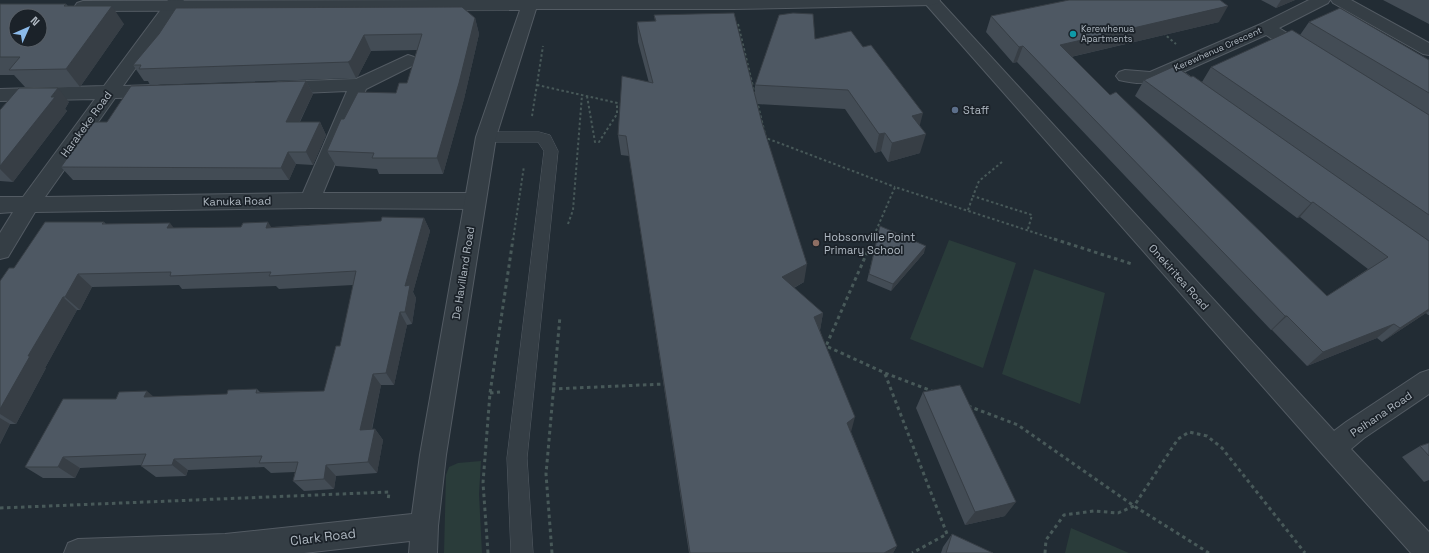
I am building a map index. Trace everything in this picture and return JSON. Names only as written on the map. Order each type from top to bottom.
[{"type":"street","points":[[69,6],[174,3],[733,4],[930,0]]},
{"type":"street","name":"Onekiritea Road","points":[[930,0],[1333,448],[1429,552]]},
{"type":"street","name":"Kerewhenua Crescent","points":[[1125,76],[1152,78],[1267,28],[1322,0]]},
{"type":"street","points":[[1338,0],[1429,50]]},
{"type":"street","name":"Harakeke Road","points":[[0,250],[29,204],[174,3]]},
{"type":"street","name":"De Havilland Road","points":[[423,553],[424,526],[433,455],[486,137],[530,3]]},
{"type":"street","name":"Kerewhenua Crescent","points":[[1267,28],[1321,62]]},
{"type":"street","points":[[264,88],[360,85],[408,61]]},
{"type":"street","name":"Kerewhenua Crescent","points":[[1169,70],[1202,94]]},
{"type":"street","points":[[310,200],[360,85]]},
{"type":"street","points":[[0,95],[177,91]]},
{"type":"street","name":"Kanuka Road","points":[[0,204],[310,200],[475,201]]},
{"type":"street","name":"Peihana Road","points":[[1333,448],[1355,430],[1429,381]]},
{"type":"street","name":"Clark Road","points":[[78,553],[225,548],[424,526]]},
{"type":"lane","points":[[486,137],[528,137],[544,139],[551,151],[526,391],[517,458],[522,553]]},
{"type":"path","points":[[737,20],[766,138],[895,187],[1134,264]]},
{"type":"path","points":[[1161,31],[1184,51],[1200,57]]},
{"type":"path","points":[[488,553],[483,483],[490,393],[528,137],[544,42]]},
{"type":"path","points":[[537,85],[624,104]]},
{"type":"path","points":[[567,228],[573,210],[582,95]]},
{"type":"path","points":[[587,96],[595,142],[599,142],[617,114],[617,103]]},
{"type":"path","points":[[968,210],[979,181],[1002,162]]},
{"type":"path","points":[[895,187],[826,346],[885,373],[937,393]]},
{"type":"path","points":[[974,196],[1032,215],[1028,229]]},
{"type":"path","points":[[552,553],[546,474],[560,312]]},
{"type":"path","points":[[885,373],[947,534],[912,553]]},
{"type":"path","points":[[563,389],[664,384]]},
{"type":"path","points":[[966,405],[1018,425],[1134,506],[1209,553]]},
{"type":"path","points":[[1045,553],[1046,540],[1064,515],[1094,511],[1118,513],[1134,506],[1178,439],[1189,432],[1207,436],[1222,448],[1305,553]]},
{"type":"path","points":[[0,508],[389,492]]},
{"type":"shaded area","points":[[949,240],[1016,263],[983,368],[910,339]]},
{"type":"shaded area","points":[[1034,269],[1105,293],[1080,404],[1002,374]]},
{"type":"shaded area","points":[[481,461],[479,494],[482,553],[444,553],[446,475],[449,467],[458,463]]},
{"type":"shaded area","points":[[1071,528],[1129,553],[1065,553]]},
{"type":"building","points":[[1069,0],[1220,0],[1228,6],[1060,45],[1110,95],[1116,92],[1327,296],[1388,257],[1313,202],[1311,203],[1144,80],[1175,66],[1191,77],[1193,76],[1429,241],[1429,309],[1400,328],[1394,324],[1323,352],[1287,316],[1285,316],[1027,50],[1023,46],[1019,47],[991,16]]},
{"type":"building","points":[[0,4],[112,6],[66,69],[9,70],[20,57],[0,57]]},
{"type":"building","points":[[462,7],[475,18],[459,83],[437,158],[372,158],[374,153],[327,151],[341,119],[344,119],[358,92],[396,93],[399,83],[407,83],[422,34],[364,35],[351,60],[348,62],[139,69],[141,65],[133,65],[159,34],[176,8]]},
{"type":"building","points":[[1340,8],[1429,60],[1429,93],[1309,22]]},
{"type":"building","points":[[734,13],[762,123],[807,264],[782,277],[823,313],[814,317],[855,417],[847,423],[897,546],[884,553],[690,553],[626,136],[618,135],[622,76],[653,83],[637,22],[656,21],[654,15]]},
{"type":"building","points":[[793,13],[813,14],[815,39],[851,31],[863,47],[871,45],[923,113],[912,116],[926,134],[892,143],[885,133],[879,134],[848,90],[755,85],[779,15]]},
{"type":"building","points":[[1292,30],[1429,115],[1429,215],[1211,67]]},
{"type":"building","points":[[306,81],[286,122],[320,122],[306,152],[288,152],[281,168],[61,167],[93,122],[107,122],[131,86]]},
{"type":"building","points":[[19,88],[58,88],[51,97],[55,97],[0,166],[0,110]]},
{"type":"building","points":[[382,217],[424,218],[405,286],[410,285],[405,312],[400,312],[386,373],[373,374],[360,430],[375,429],[368,462],[326,465],[324,479],[293,481],[298,462],[259,463],[262,456],[174,459],[172,465],[141,466],[146,454],[63,457],[58,467],[25,467],[63,399],[116,399],[119,392],[147,391],[144,397],[227,394],[228,390],[257,389],[256,393],[324,391],[336,346],[340,346],[356,271],[269,276],[271,272],[170,276],[171,272],[78,274],[28,356],[30,356],[0,409],[0,281],[9,268],[14,268],[45,222],[104,222],[102,224],[170,223],[167,228],[241,227],[243,223],[268,222],[266,228],[381,221]]},
{"type":"building","points":[[880,226],[926,246],[893,284],[869,274]]},
{"type":"building","points":[[960,385],[1016,502],[975,512],[923,392]]},
{"type":"building","points":[[1429,443],[1429,456],[1420,446]]},
{"type":"building","points":[[952,534],[993,553],[946,553]]},
{"type":"place","name":"Kerewhenua Apartments","points":[[1073,34]]},
{"type":"place","name":"Staff","points":[[955,110]]},
{"type":"place","name":"Hobsonville Point Primary School","points":[[816,243]]}]
